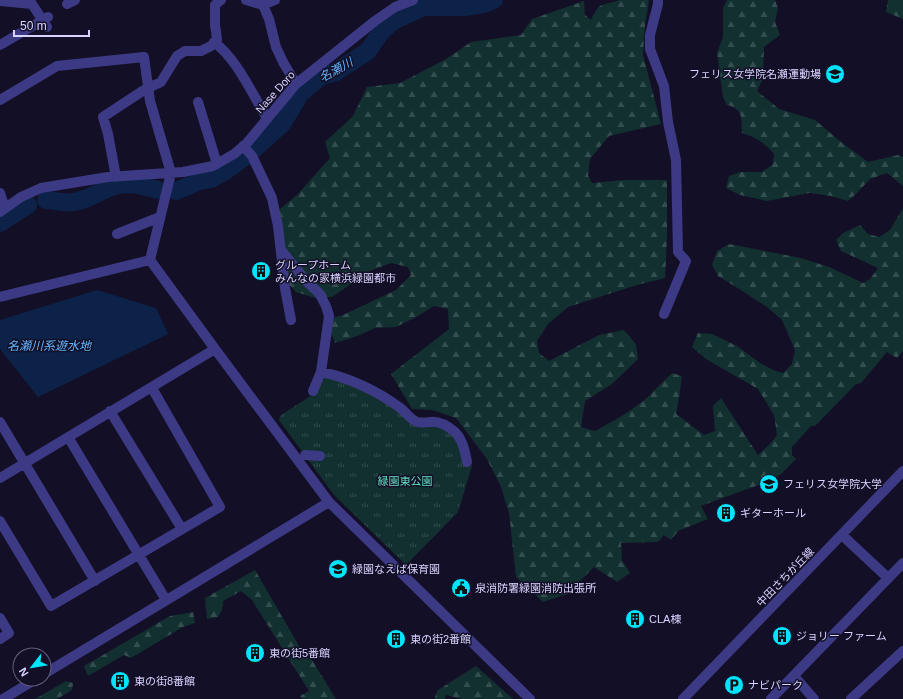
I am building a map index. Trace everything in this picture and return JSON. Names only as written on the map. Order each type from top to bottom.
[{"type":"street","points":[[116,177],[108,134],[103,117],[144,90],[161,82],[177,56],[185,51],[201,51],[211,46],[217,40],[215,5],[221,0]]},
{"type":"street","points":[[246,0],[263,6],[270,19],[276,48],[296,84]]},
{"type":"street","points":[[263,6],[275,0]]},
{"type":"street","name":"Nase Doro","points":[[3,210],[20,197],[41,188],[116,177],[201,170],[234,154],[247,151],[267,118],[296,84],[375,21],[393,4],[413,0]]},
{"type":"street","points":[[658,0],[650,35],[650,49],[664,86],[668,122],[676,160],[678,252],[686,261],[664,314]]},
{"type":"street","points":[[0,1],[32,4],[46,21],[0,45]]},
{"type":"street","points":[[214,42],[232,59],[267,118]]},
{"type":"street","points":[[0,100],[57,66],[61,62],[144,56],[150,101],[171,173],[150,260],[329,502],[530,699]]},
{"type":"street","points":[[198,102],[216,164]]},
{"type":"street","points":[[247,151],[272,198],[278,226],[285,288],[291,320]]},
{"type":"street","points":[[0,193],[3,210]]},
{"type":"street","points":[[117,234],[160,217]]},
{"type":"street","points":[[281,250],[307,282],[319,293],[326,306],[329,316],[322,372],[314,391]]},
{"type":"street","points":[[0,297],[150,260]]},
{"type":"street","points":[[0,478],[215,349]]},
{"type":"street","points":[[322,372],[334,375],[370,390],[400,408],[414,421],[421,423],[435,422],[448,427],[456,433],[462,443],[467,462]]},
{"type":"street","points":[[0,521],[51,606],[220,507],[152,388]]},
{"type":"street","points":[[110,411],[182,529]]},
{"type":"street","points":[[0,422],[95,581]]},
{"type":"street","points":[[68,437],[166,600]]},
{"type":"street","points":[[305,455],[320,456]]},
{"type":"street","name":"中田さちが丘線","points":[[683,699],[903,471]]},
{"type":"street","points":[[52,669],[329,502]]},
{"type":"street","points":[[842,535],[888,578]]},
{"type":"street","points":[[771,699],[903,563]]},
{"type":"street","points":[[0,618],[9,633],[0,639]]},
{"type":"street","points":[[851,699],[903,650]]},
{"type":"street","points":[[794,676],[814,699]]},
{"type":"street","points":[[3,699],[23,687]]},
{"type":"green space","points":[[619,0],[649,0],[645,25],[643,55],[661,124],[609,136],[590,159],[588,175],[592,183],[624,180],[667,180],[665,278],[637,285],[568,307],[548,324],[537,341],[539,353],[549,361],[599,335],[624,330],[636,344],[638,359],[612,384],[585,401],[581,427],[595,431],[616,419],[644,400],[672,373],[682,376],[676,414],[704,435],[715,431],[713,406],[721,398],[758,455],[769,445],[777,435],[774,415],[758,389],[706,359],[692,347],[698,333],[712,334],[737,346],[760,363],[773,370],[783,373],[792,364],[795,350],[782,320],[767,307],[718,276],[712,265],[717,251],[729,244],[801,258],[829,267],[863,283],[870,279],[878,268],[841,251],[836,240],[843,233],[860,225],[868,234],[879,237],[890,230],[903,208],[903,351],[897,358],[887,352],[861,383],[856,384],[815,426],[811,426],[792,447],[792,455],[796,459],[781,474],[767,482],[701,506],[708,519],[678,531],[671,540],[664,535],[658,542],[621,543],[622,560],[630,573],[617,582],[594,567],[567,594],[543,602],[516,577],[509,513],[501,487],[487,459],[456,418],[432,410],[412,409],[391,374],[449,329],[448,309],[434,306],[396,327],[375,328],[335,343],[326,320],[343,315],[396,290],[411,275],[408,267],[391,263],[370,271],[332,297],[315,298],[296,292],[287,282],[284,264],[280,209],[298,194],[330,158],[325,142],[353,116],[367,87],[400,83],[446,59],[471,42],[521,35],[532,19],[584,1],[585,15],[591,20],[600,6]]},
{"type":"green space","points":[[727,0],[775,0],[778,8],[775,22],[780,35],[764,47],[763,78],[757,91],[779,109],[815,120],[868,162],[898,155],[903,157],[903,186],[887,173],[870,179],[848,201],[831,196],[809,193],[767,201],[740,195],[726,188],[729,176],[740,172],[762,172],[773,164],[774,154],[760,141],[742,133],[739,112],[727,105],[723,97],[717,53],[723,37],[723,8]]},
{"type":"green space","points":[[888,0],[903,0],[903,19],[886,12]]},
{"type":"green space","name":"緑園東公園","points":[[328,376],[366,390],[430,423],[455,434],[467,462],[472,466],[458,512],[406,565],[334,495],[279,420],[281,415],[318,391],[324,378]]},
{"type":"green space","points":[[255,570],[302,651],[312,660],[336,699],[302,699],[300,696],[309,691],[252,600],[241,591],[223,601],[222,610],[218,617],[207,619],[205,598]]},
{"type":"green space","points":[[193,612],[195,623],[183,627],[131,658],[124,655],[88,676],[84,666],[170,616]]},
{"type":"green space","points":[[476,666],[513,699],[462,699],[446,695],[445,699],[434,699],[438,690]]},
{"type":"green space","points":[[66,681],[73,683],[72,690],[57,699],[35,699]]},
{"type":"water","name":"名瀬川系遊水地","points":[[97,290],[156,308],[168,334],[38,397],[0,349],[0,320]]},
{"type":"waterway","name":"名瀬川","points":[[176,191],[200,181],[211,179],[224,172],[246,156],[282,124],[300,94],[321,76],[336,72],[368,51],[381,32],[393,21],[423,7],[465,7],[484,4],[494,0]]},
{"type":"waterway","name":"名瀬川","points":[[46,200],[67,203],[74,202],[88,198],[109,188],[127,184],[140,185],[158,190]]},
{"type":"waterway","name":"名瀬川","points":[[0,223],[28,205]]},
{"type":"place","name":"フェリス女学院名瀬運動場","points":[[835,74]]},
{"type":"place","name":"グループホーム みんなの家横浜緑園都市","points":[[261,271]]},
{"type":"place","name":"フェリス女学院大学","points":[[769,484]]},
{"type":"place","name":"ギターホール","points":[[726,513]]},
{"type":"place","name":"緑園なえば保育園","points":[[338,569]]},
{"type":"place","name":"泉消防署緑園消防出張所","points":[[461,588]]},
{"type":"place","name":"CLA棟","points":[[635,619]]},
{"type":"place","name":"ジョリー ファーム","points":[[782,636]]},
{"type":"place","name":"東の街2番館","points":[[396,639]]},
{"type":"place","name":"東の街5番館","points":[[255,653]]},
{"type":"place","name":"東の街8番館","points":[[120,681]]},
{"type":"place","name":"ナビパーク","points":[[734,685]]}]
